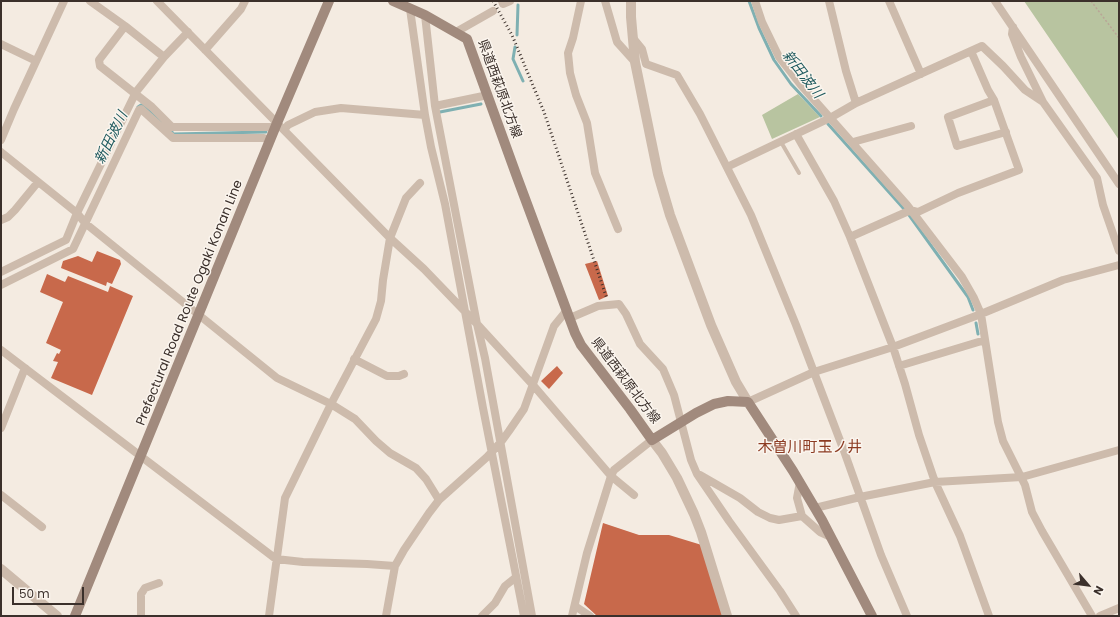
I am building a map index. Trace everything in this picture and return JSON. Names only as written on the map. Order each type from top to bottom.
[{"type":"main road","name":"Prefectural Road Route Ogaki Konan Line","points":[[76,616],[270,141],[279,127],[329,1]]},
{"type":"main road","name":"県道西萩原北方線","points":[[393,1],[425,15],[464,36],[469,42],[516,177],[581,345],[652,440],[714,404],[748,402]]},
{"type":"main road","points":[[748,402],[800,482],[831,537],[872,616]]},
{"type":"street","points":[[1,140],[64,1]]},
{"type":"street","points":[[90,1],[164,57]]},
{"type":"street","points":[[157,1],[279,127],[465,311],[533,385],[611,476],[634,495]]},
{"type":"street","points":[[205,50],[245,1]]},
{"type":"street","points":[[502,1],[503,4],[510,1]]},
{"type":"street","points":[[581,1],[573,38],[568,53],[570,73],[576,95],[587,123],[595,173],[618,229]]},
{"type":"street","points":[[605,1],[617,42],[635,62]]},
{"type":"street","points":[[631,1],[635,62],[658,174],[670,215],[711,325],[736,382],[748,402],[814,372],[893,347],[981,314],[1063,280],[1119,265]]},
{"type":"street","points":[[755,1],[762,22],[779,57],[801,85],[853,142],[910,210],[962,276],[981,314],[998,422],[1003,441],[1022,477],[1032,512],[1042,532],[1092,616]]},
{"type":"street","points":[[829,1],[846,71],[856,104]]},
{"type":"street","points":[[889,1],[921,74]]},
{"type":"street","points":[[995,1],[1119,184]]},
{"type":"street","points":[[410,8],[425,115],[431,147],[446,204],[515,578],[524,616]]},
{"type":"street","points":[[456,32],[493,11]]},
{"type":"street","points":[[425,15],[435,106],[501,442],[532,616]]},
{"type":"street","points":[[125,26],[99,60],[100,66],[136,92],[172,127],[279,127],[288,125],[315,112],[341,108],[425,115]]},
{"type":"street","points":[[1013,27],[1012,34],[1021,57],[1043,102],[1097,178],[1103,205],[1119,251]]},
{"type":"street","points":[[1,272],[66,240],[136,92],[164,57],[188,32]]},
{"type":"street","points":[[633,38],[642,49],[646,64],[677,75],[700,114],[751,216],[814,372],[881,555],[907,616]]},
{"type":"street","points":[[1,44],[36,61]]},
{"type":"street","points":[[727,167],[856,104],[982,46],[1004,66],[1025,90],[1043,102]]},
{"type":"street","points":[[850,237],[910,210],[918,212],[958,193],[1020,170],[994,100],[970,51]]},
{"type":"street","points":[[435,106],[488,95]]},
{"type":"street","points":[[994,100],[948,117],[957,146],[1006,132]]},
{"type":"street","points":[[1,285],[73,249],[139,110],[141,109],[173,138],[264,138],[270,141]]},
{"type":"street","points":[[853,142],[911,126]]},
{"type":"street","points":[[796,134],[834,201],[850,237],[893,347],[919,435],[935,482],[960,536],[989,616]]},
{"type":"street","points":[[1,152],[77,214],[85,223],[277,378],[331,404],[355,419],[376,441],[390,452],[416,468],[426,479],[439,500]]},
{"type":"street","points":[[1,220],[8,217],[15,210],[38,182]]},
{"type":"street","points":[[269,616],[285,498],[331,404],[376,319],[381,301],[390,238],[406,198],[420,183]]},
{"type":"street","points":[[386,616],[395,566],[404,550],[439,500],[492,452],[501,442],[524,409],[554,326],[568,314],[598,306],[619,304],[626,314],[640,344],[662,369],[674,395],[691,460],[697,474],[796,616]]},
{"type":"street","points":[[899,366],[985,340]]},
{"type":"street","points":[[1,350],[276,559],[303,562],[395,566]]},
{"type":"street","points":[[354,360],[387,376],[399,376],[404,374]]},
{"type":"street","points":[[1,428],[25,368]]},
{"type":"street","points":[[572,616],[587,553],[611,476],[614,470],[652,440],[662,453],[677,478],[694,514],[728,616]]},
{"type":"street","points":[[815,508],[860,497],[935,482],[1022,477],[1119,450]]},
{"type":"street","points":[[697,474],[740,498],[758,512],[770,518],[779,520],[802,516]]},
{"type":"street","points":[[800,482],[797,498],[802,516],[820,532],[831,537]]},
{"type":"street","points":[[1,495],[42,526]]},
{"type":"street","points":[[1,569],[58,616]]},
{"type":"street","points":[[482,616],[495,602],[505,586],[515,578]]},
{"type":"street","points":[[141,616],[141,594],[145,588],[159,583]]},
{"type":"street","points":[[575,606],[590,616]]},
{"type":"street","points":[[1100,616],[1119,608]]},
{"type":"lane","points":[[781,141],[799,173]]},
{"type":"path","points":[[1091,1],[1119,38]]},
{"type":"green space","points":[[1024,1],[1119,1],[1119,140]]},
{"type":"green space","points":[[798,94],[820,117],[772,139],[762,115]]},
{"type":"building","points":[[97,251],[120,260],[121,264],[112,284],[107,282],[106,286],[61,268],[63,261],[78,256],[92,262]]},
{"type":"building","points":[[597,261],[608,296],[599,300],[585,264]]},
{"type":"building","points":[[47,274],[65,282],[68,276],[108,292],[110,286],[133,296],[92,395],[51,378],[58,362],[53,361],[57,353],[59,354],[61,350],[46,343],[63,302],[40,292]]},
{"type":"building","points":[[557,366],[563,373],[549,389],[541,381]]},
{"type":"building","points":[[603,523],[639,535],[669,535],[705,546],[727,616],[597,616],[584,604]]},
{"type":"waterway","name":"新田波川","points":[[749,1],[759,28],[774,60],[791,84],[821,116]]},
{"type":"waterway","name":"新田波川","points":[[517,35],[518,5]]},
{"type":"waterway","name":"新田波川","points":[[515,47],[513,59],[523,81]]},
{"type":"waterway","name":"新田波川","points":[[440,112],[481,104]]},
{"type":"waterway","name":"新田波川","points":[[138,107],[141,105],[145,106],[164,124]]},
{"type":"waterway","name":"新田波川","points":[[828,124],[904,209]]},
{"type":"waterway","name":"新田波川","points":[[172,132],[173,134],[266,132]]},
{"type":"waterway","name":"新田波川","points":[[909,215],[968,297],[973,310]]},
{"type":"waterway","name":"新田波川","points":[[976,323],[978,334]]},
{"type":"railway","points":[[493,1],[512,35],[544,112],[607,299]]},
{"type":"district","name":"木曽川町玉ノ井","points":[[810,448]]}]
